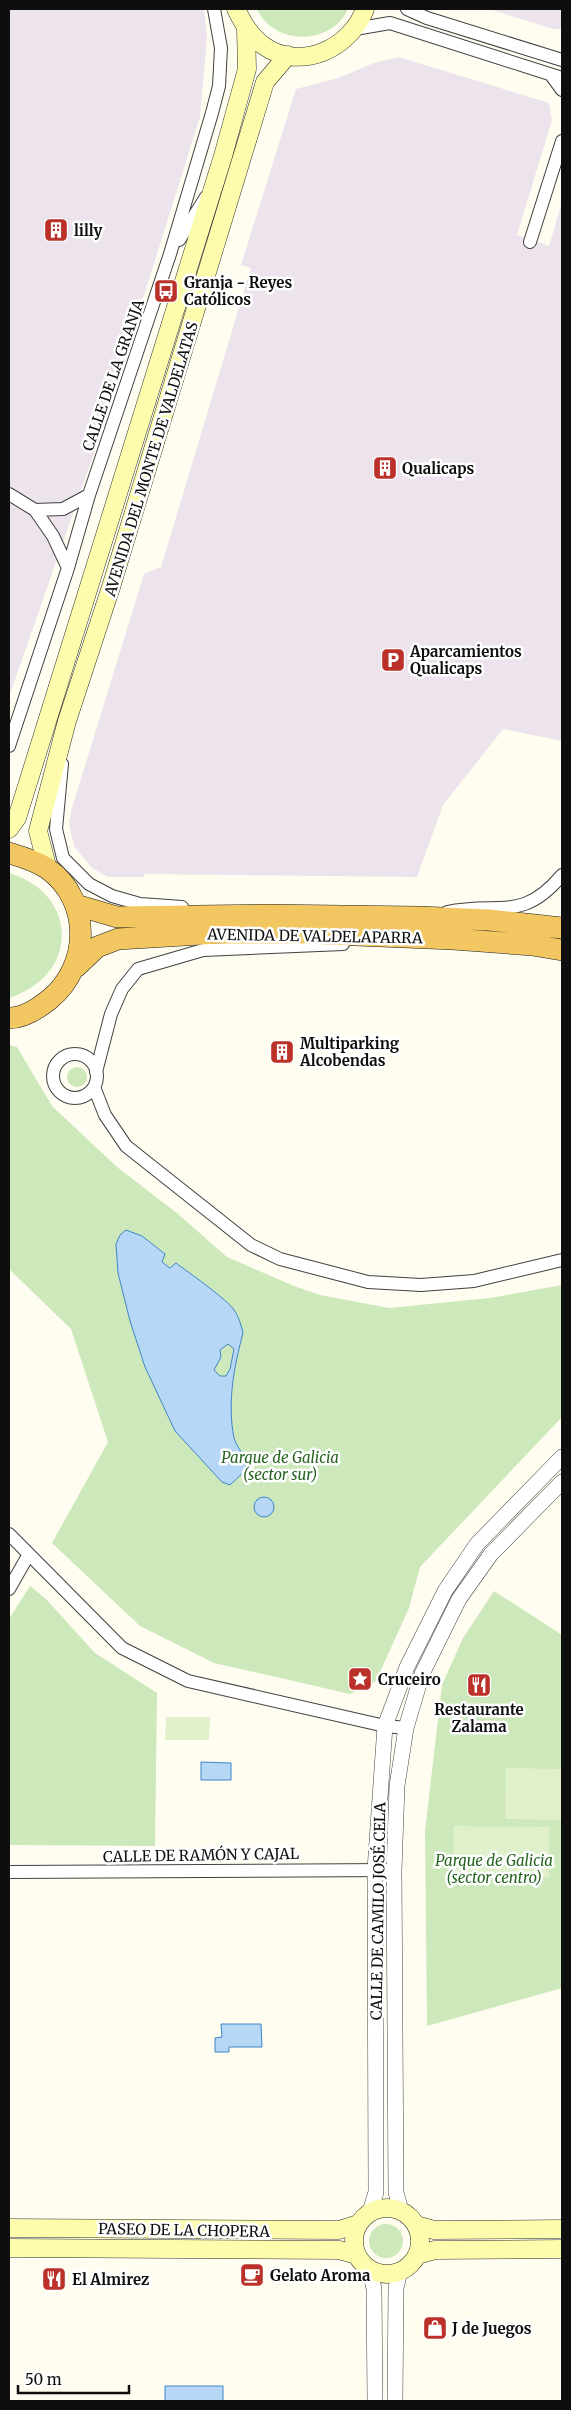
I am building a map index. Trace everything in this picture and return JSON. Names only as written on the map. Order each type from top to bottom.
[{"type":"highway","points":[[9,853],[30,859],[48,870],[64,886],[76,905],[81,932],[81,946],[76,966],[61,990],[40,1008],[9,1018]]},
{"type":"highway","name":"AVENIDA DE VALDELAPARRA","points":[[76,905],[117,917],[266,915],[420,917],[562,928]]},
{"type":"highway","name":"AVENIDA DE VALDELAPARRA","points":[[76,966],[98,947],[118,939],[218,933],[306,933],[453,939],[532,945],[562,950]]},
{"type":"main road","points":[[236,9],[246,29],[264,46],[288,55],[307,56],[325,52],[342,43],[355,29],[365,9]]},
{"type":"main road","name":"AVENIDA DEL MONTE DE VALDELATAS","points":[[9,829],[18,818],[247,68],[246,29]]},
{"type":"main road","name":"AVENIDA DEL MONTE DE VALDELATAS","points":[[48,870],[38,831],[67,722],[111,587],[265,82],[288,55]]},
{"type":"main road","points":[[380,2208],[402,2211],[416,2225],[420,2235],[417,2255],[410,2265],[400,2271],[380,2274],[370,2270],[356,2255],[354,2240],[364,2218],[380,2208]]},
{"type":"main road","name":"PASEO DE LA CHOPERA","points":[[9,2228],[338,2230],[364,2218]]},
{"type":"main road","points":[[416,2225],[434,2230],[562,2229]]},
{"type":"main road","name":"PASEO DE LA CHOPERA","points":[[9,2248],[339,2250],[356,2255]]},
{"type":"main road","points":[[417,2255],[435,2250],[562,2249]]},
{"type":"street","name":"CALLE DE LA GRANJA","points":[[9,746],[68,568],[89,495],[170,254],[219,86],[221,48],[214,9]]},
{"type":"street","points":[[407,9],[427,18],[559,57]]},
{"type":"street","points":[[355,29],[390,23],[557,76],[562,90]]},
{"type":"street","points":[[530,242],[562,141]]},
{"type":"street","points":[[170,254],[212,186]]},
{"type":"street","points":[[9,494],[35,510],[53,536],[68,568]]},
{"type":"street","points":[[35,510],[63,509],[89,495]]},
{"type":"street","points":[[67,722],[56,829],[63,858],[89,884],[112,896],[140,904],[266,915]]},
{"type":"street","points":[[420,917],[465,908],[506,909],[527,904],[540,898],[562,875]]},
{"type":"street","points":[[453,939],[203,950],[138,970],[122,989],[111,1014],[94,1087],[105,1116],[126,1146],[251,1245],[280,1259],[368,1282],[421,1285],[474,1281],[562,1260]]},
{"type":"street","points":[[94,1087],[83,1096],[69,1097],[62,1094],[54,1083],[54,1069],[62,1057],[76,1054],[90,1059],[96,1072]]},
{"type":"street","name":"CALLE DE CAMILO JOSÉ CELA","points":[[364,2218],[376,2192],[375,1870],[385,1726],[406,1667],[445,1591],[477,1544],[562,1457]]},
{"type":"street","name":"CALLE DE CAMILO JOSÉ CELA","points":[[402,2211],[396,2192],[394,1870],[398,1786],[406,1728],[422,1674],[459,1599],[491,1554],[562,1482]]},
{"type":"street","points":[[9,1534],[122,1648],[188,1681],[385,1726],[406,1728]]},
{"type":"street","points":[[9,1589],[13,1572],[29,1554]]},
{"type":"street","name":"CALLE DE RAMÓN Y CAJAL","points":[[9,1872],[394,1870]]},
{"type":"street","points":[[370,2270],[374,2289],[375,2401]]},
{"type":"street","points":[[395,2401],[396,2288],[400,2271]]},
{"type":"shaded area","points":[[9,9],[204,9],[207,38],[200,117],[99,439],[9,697]]},
{"type":"shaded area","points":[[489,9],[562,9],[562,29],[553,29]]},
{"type":"shaded area","points":[[399,57],[549,103],[552,120],[517,235],[549,246],[562,202],[562,741],[503,729],[443,805],[417,877],[144,874],[144,877],[108,877],[92,868],[74,846],[69,824],[71,811],[144,574],[161,567],[251,268],[241,265],[296,89],[338,78],[374,63]]},
{"type":"green space","points":[[257,9],[348,9],[340,21],[329,30],[316,35],[302,37],[276,30],[265,21]]},
{"type":"green space","points":[[9,873],[32,883],[49,898],[59,916],[62,935],[58,954],[49,972],[32,987],[9,998]]},
{"type":"green space","name":"Parque de Galicia (sector sur)","points":[[9,1045],[17,1047],[52,1106],[117,1167],[178,1214],[227,1257],[294,1286],[320,1295],[389,1308],[490,1298],[562,1285],[562,1417],[420,1567],[409,1608],[376,1681],[350,1694],[214,1663],[140,1626],[52,1543],[108,1442],[71,1329],[9,1269]]},
{"type":"green space","points":[[77,1067],[84,1070],[87,1077],[84,1084],[77,1087],[70,1084],[67,1077],[70,1070]]},
{"type":"green space","points":[[30,1586],[46,1599],[95,1653],[157,1693],[155,1846],[9,1845],[9,1619]]},
{"type":"green space","name":"Parque de Galicia (sector centro)","points":[[494,1591],[562,1635],[562,1988],[427,2026],[425,1831],[442,1685],[463,1638]]},
{"type":"green space","points":[[166,1717],[210,1717],[209,1740],[165,1740]]},
{"type":"green space","points":[[506,1768],[562,1769],[562,1820],[505,1819]]},
{"type":"green space","points":[[454,1826],[549,1827],[549,1877],[453,1877]]},
{"type":"green space","points":[[386,2224],[393,2225],[398,2229],[402,2234],[402,2248],[398,2253],[393,2257],[386,2258],[379,2257],[374,2253],[370,2248],[369,2241],[370,2234],[374,2229],[379,2225]]},
{"type":"water","points":[[126,1230],[142,1236],[165,1254],[162,1262],[170,1268],[176,1263],[230,1305],[239,1318],[243,1333],[232,1385],[231,1411],[235,1442],[244,1457],[246,1470],[230,1485],[222,1482],[175,1431],[145,1367],[130,1321],[118,1273],[116,1244],[120,1235]],"holes":[[[228,1344],[234,1349],[230,1369],[226,1376],[220,1376],[214,1370],[221,1357],[220,1350]]]},
{"type":"water","points":[[264,1497],[271,1500],[274,1507],[271,1514],[264,1517],[257,1514],[254,1507],[257,1500]]},
{"type":"water","points":[[201,1762],[231,1763],[231,1780],[201,1780]]},
{"type":"water","points":[[221,2024],[261,2024],[262,2047],[229,2047],[229,2052],[215,2052],[215,2038],[222,2037]]},
{"type":"water","points":[[165,2386],[223,2386],[223,2401],[165,2401]]},
{"type":"place","name":"lilly","points":[[56,230]]},
{"type":"place","name":"Granja - Reyes Católicos","points":[[166,291]]},
{"type":"place","name":"Qualicaps","points":[[385,468]]},
{"type":"place","name":"Aparcamientos Qualicaps","points":[[393,660]]},
{"type":"place","name":"Multiparking Alcobendas","points":[[282,1052]]},
{"type":"place","name":"Cruceiro","points":[[360,1679]]},
{"type":"place","name":"Restaurante Zalama","points":[[479,1685]]},
{"type":"place","name":"Gelato Aroma","points":[[252,2275]]},
{"type":"place","name":"El Almirez","points":[[54,2279]]},
{"type":"place","name":"J de Juegos","points":[[435,2328]]}]
